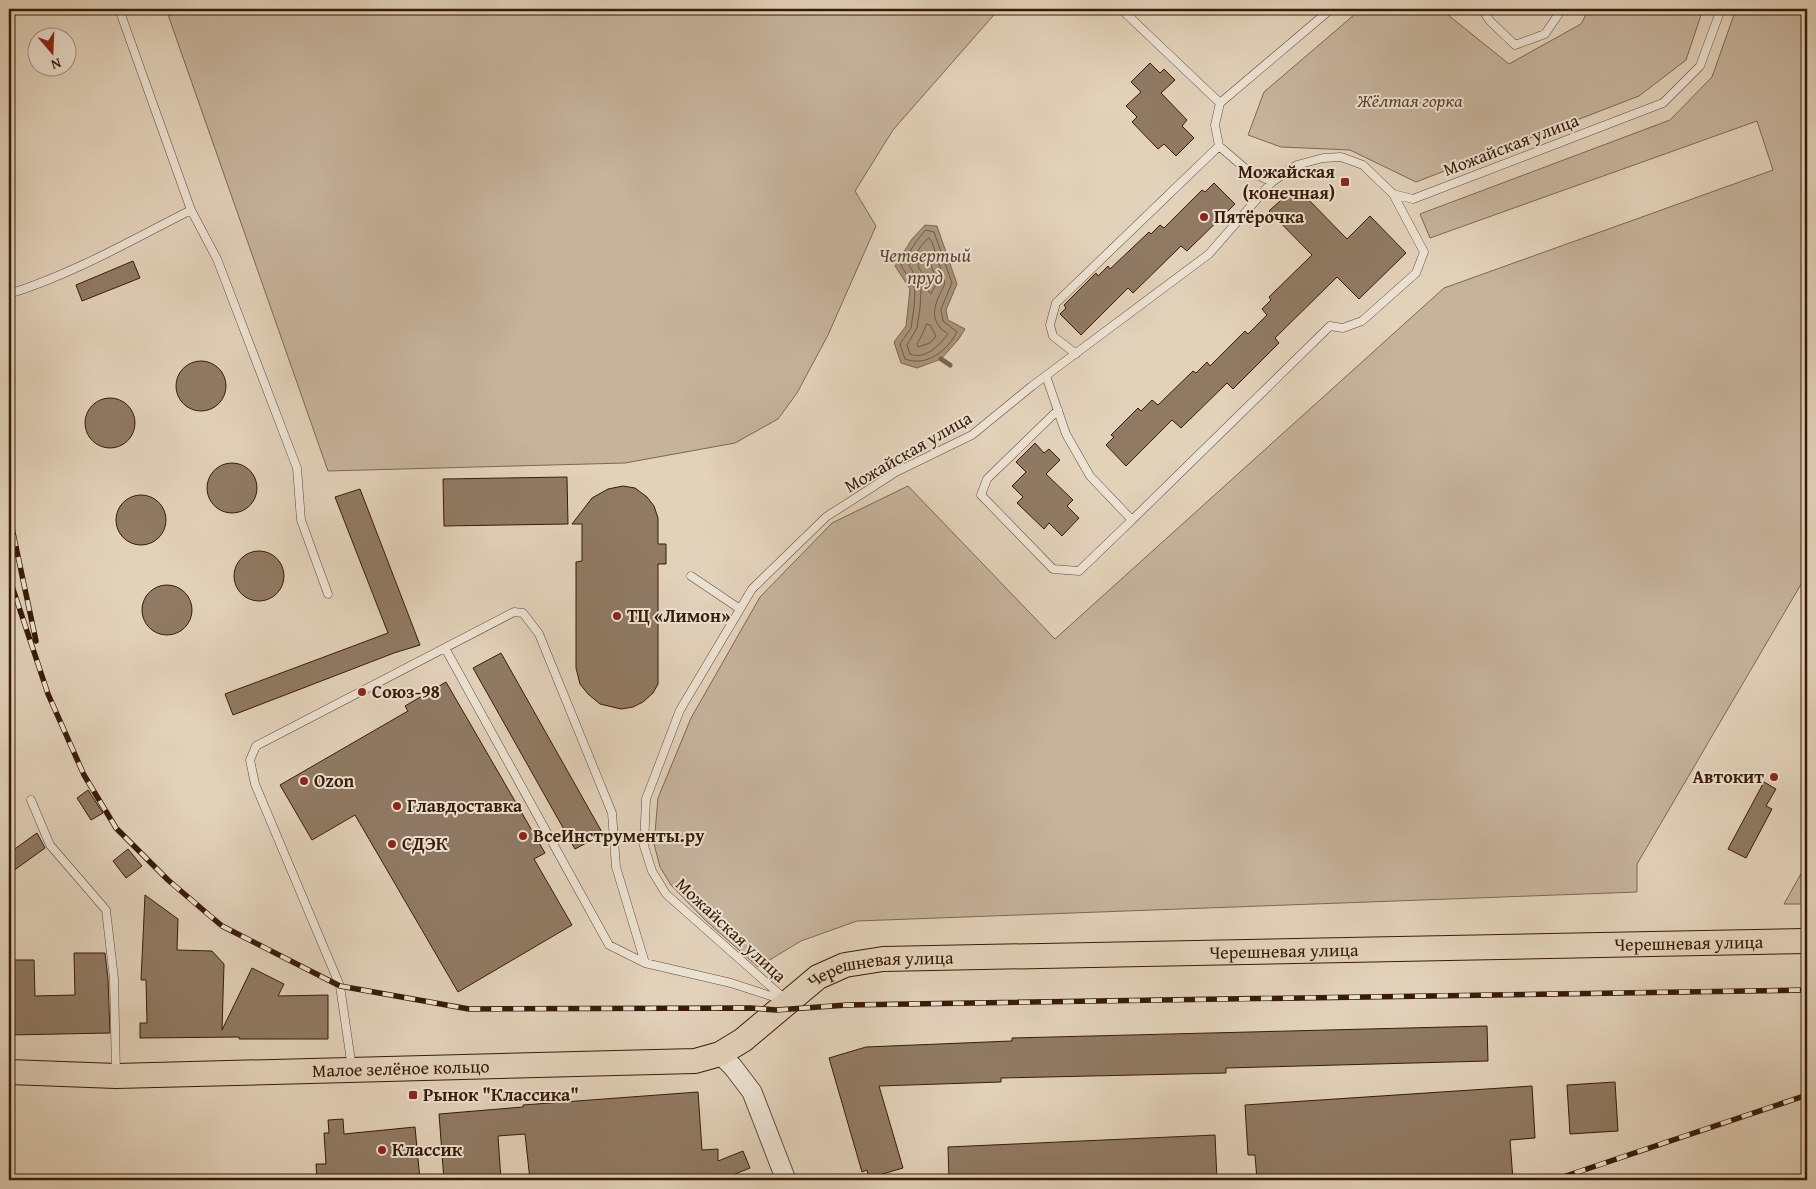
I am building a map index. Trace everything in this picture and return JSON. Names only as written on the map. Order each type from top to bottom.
[{"type":"main road","name":"Черешневая улица","points":[[782,1006],[818,977],[845,965],[883,959],[1807,941]]},
{"type":"main road","name":"Малое зелёное кольцо","points":[[9,1072],[116,1076],[695,1061],[720,1054],[743,1040],[782,1006]]},
{"type":"street","points":[[720,1054],[733,1067],[752,1092],[786,1180]]},
{"type":"lane","points":[[119,9],[191,210],[217,259],[297,468],[302,520],[328,594]]},
{"type":"lane","points":[[1121,9],[1220,103]]},
{"type":"lane","points":[[1272,182],[1247,170],[1219,146],[1215,125],[1220,103],[1331,9]]},
{"type":"lane","points":[[1482,9],[1490,21],[1515,45],[1545,34],[1562,9]]},
{"type":"lane","name":"Можайская улица","points":[[782,1006],[666,894],[652,871],[644,846],[646,799],[680,710],[752,589],[826,517],[896,472],[972,435],[1046,376],[1209,254],[1272,182],[1297,165],[1323,158],[1341,157],[1363,166],[1393,194],[1413,199],[1663,103],[1700,66],[1721,9]]},
{"type":"lane","points":[[1076,354],[1052,336],[1050,325],[1056,303],[1219,146]]},
{"type":"lane","points":[[1058,410],[987,479],[981,495],[1053,568],[1079,572],[1330,326],[1343,328],[1362,321],[1416,273],[1424,252],[1393,194]]},
{"type":"lane","points":[[9,294],[82,264],[191,210]]},
{"type":"lane","points":[[1046,376],[1066,434],[1090,476],[1132,520]]},
{"type":"lane","points":[[691,576],[740,609]]},
{"type":"lane","points":[[352,1070],[340,986],[256,784],[250,760],[256,746],[514,612],[523,613],[539,634],[612,813],[616,867],[645,963]]},
{"type":"lane","points":[[445,648],[608,945],[645,963],[730,983],[782,1006]]},
{"type":"lane","points":[[31,800],[50,845],[106,910],[114,979],[116,1076]]},
{"type":"green space","points":[[166,9],[999,9],[893,130],[855,191],[876,226],[828,335],[797,393],[778,419],[735,443],[625,463],[328,471]]},
{"type":"green space","name":"Жёлтая горка","points":[[1361,9],[1449,9],[1448,15],[1509,64],[1581,24],[1589,9],[1703,9],[1686,60],[1639,96],[1416,182],[1350,150],[1281,147],[1248,135],[1264,92]]},
{"type":"green space","points":[[1736,9],[1807,9],[1807,574],[1637,864],[1637,892],[857,921],[801,941],[758,967],[705,920],[671,885],[660,867],[654,844],[658,798],[691,718],[760,597],[832,523],[908,486],[1055,639],[1444,288],[1773,170],[1757,121],[1430,238],[1420,214],[1670,120],[1712,77]]},
{"type":"green space","points":[[1807,863],[1807,904],[1784,904]]},
{"type":"water","name":"Четвертый пруд","points":[[925,225],[937,226],[957,284],[946,310],[948,320],[965,329],[941,359],[917,368],[901,363],[894,342],[906,326],[910,289],[895,266],[912,239]]},
{"type":"building","points":[[1150,63],[1160,73],[1164,69],[1175,80],[1161,93],[1187,120],[1182,126],[1194,138],[1176,156],[1164,144],[1158,149],[1132,122],[1137,117],[1126,106],[1141,92],[1131,82]]},
{"type":"building","points":[[1214,183],[1235,204],[1187,251],[1181,246],[1133,293],[1128,288],[1081,335],[1060,314],[1066,308],[1064,305],[1096,273],[1098,276],[1108,266],[1110,269],[1149,232],[1151,234],[1160,225],[1164,228],[1202,190],[1205,192]]},
{"type":"building","points":[[1293,189],[1298,195],[1301,192],[1347,239],[1370,216],[1406,253],[1359,299],[1337,277],[1275,338],[1279,343],[1233,389],[1227,383],[1181,428],[1172,420],[1126,466],[1106,445],[1114,437],[1111,435],[1138,408],[1141,411],[1152,400],[1158,405],[1193,371],[1196,373],[1207,362],[1210,366],[1245,331],[1248,334],[1267,315],[1262,309],[1271,300],[1269,297],[1312,255],[1269,211]]},
{"type":"building","points":[[133,261],[140,278],[82,301],[76,285]]},
{"type":"building","points":[[196,361],[206,361],[219,368],[226,381],[226,391],[219,404],[206,411],[196,411],[187,407],[180,400],[176,391],[176,381],[180,372],[187,365]]},
{"type":"building","points":[[105,398],[115,398],[128,405],[135,418],[135,428],[128,441],[115,448],[105,448],[96,444],[89,437],[85,428],[85,418],[89,409],[96,402]]},
{"type":"building","points":[[1035,443],[1044,453],[1049,449],[1060,460],[1046,474],[1073,500],[1067,506],[1079,518],[1062,536],[1049,523],[1044,529],[1017,503],[1023,497],[1012,486],[1026,472],[1016,462]]},
{"type":"building","points":[[227,463],[237,463],[250,470],[257,483],[257,493],[250,506],[237,513],[227,513],[218,509],[211,502],[207,493],[207,483],[211,474],[218,467]]},
{"type":"building","points":[[567,477],[568,524],[444,526],[443,479]]},
{"type":"building","name":"ТЦ «Лимон»","points":[[623,486],[635,488],[647,497],[654,506],[658,518],[658,544],[666,544],[666,564],[658,564],[658,684],[653,693],[643,702],[633,707],[621,709],[600,704],[580,684],[576,668],[576,562],[582,561],[582,524],[572,524],[592,498],[608,489]]},
{"type":"building","points":[[360,489],[420,645],[394,653],[233,715],[225,694],[388,633],[335,497]]},
{"type":"building","points":[[136,495],[146,495],[159,502],[166,515],[166,525],[159,538],[146,545],[136,545],[127,541],[120,534],[116,525],[116,515],[120,506],[127,499]]},
{"type":"building","points":[[254,551],[264,551],[277,558],[284,571],[284,581],[277,594],[264,601],[254,601],[245,597],[238,590],[234,581],[234,571],[238,562],[245,555]]},
{"type":"building","points":[[162,585],[172,585],[185,592],[192,605],[192,615],[185,628],[172,635],[162,635],[153,631],[146,624],[142,615],[142,605],[146,596],[153,589]]},
{"type":"building","points":[[501,653],[603,834],[575,849],[473,668]]},
{"type":"building","points":[[446,682],[545,853],[534,859],[572,925],[458,992],[355,815],[312,840],[280,785],[408,711],[405,706]]},
{"type":"building","points":[[1764,782],[1776,789],[1766,806],[1772,809],[1746,858],[1728,849]]},
{"type":"building","points":[[88,790],[103,813],[91,820],[77,798]]},
{"type":"building","points":[[37,833],[45,848],[9,874],[9,853]]},
{"type":"building","points":[[128,849],[142,866],[126,878],[113,861]]},
{"type":"building","points":[[145,895],[178,919],[177,950],[212,951],[224,964],[222,1030],[252,968],[284,984],[278,996],[328,995],[328,1039],[239,1039],[239,1037],[140,1038],[140,1023],[147,1023],[146,980],[141,980]]},
{"type":"building","points":[[74,953],[105,953],[110,1033],[9,1035],[9,960],[34,960],[35,996],[75,995]]},
{"type":"building","points":[[1487,1026],[1488,1061],[1226,1068],[1226,1073],[1001,1078],[1001,1082],[879,1086],[903,1168],[869,1178],[867,1170],[862,1172],[829,1058],[866,1047],[1012,1041],[1012,1038]]},
{"type":"building","points":[[1615,1082],[1618,1131],[1570,1134],[1567,1085]]},
{"type":"building","points":[[1532,1086],[1535,1138],[1510,1140],[1513,1180],[1257,1180],[1255,1155],[1248,1155],[1245,1105]]},
{"type":"building","points":[[698,1092],[702,1150],[718,1149],[718,1161],[743,1151],[750,1168],[730,1176],[655,1180],[530,1180],[525,1134],[498,1136],[501,1180],[444,1180],[439,1114],[523,1107],[523,1105]]},
{"type":"building","points":[[343,1119],[344,1134],[415,1127],[420,1180],[317,1180],[316,1164],[326,1164],[324,1133],[329,1133],[328,1120]]},
{"type":"building","points":[[1215,1135],[1217,1180],[949,1180],[948,1147]]},
{"type":"waterway","points":[[941,359],[950,365]]},
{"type":"railway","points":[[9,514],[36,641]]},
{"type":"railway","points":[[9,577],[48,694],[84,775],[116,828],[168,880],[222,926],[340,986],[469,1009],[751,1008],[776,1010],[847,1005],[1807,990]]},
{"type":"railway","points":[[1554,1180],[1807,1095]]},
{"type":"place","name":"Можайская (конечная)","points":[[1345,182]]},
{"type":"place","name":"Пятёрочка","points":[[1204,217]]},
{"type":"place","name":"ТЦ «Лимон»","points":[[617,616]]},
{"type":"place","name":"Союз-98","points":[[362,692]]},
{"type":"place","name":"Автокит","points":[[1774,777]]},
{"type":"place","name":"Ozon","points":[[304,781]]},
{"type":"place","name":"Главдоставка","points":[[397,806]]},
{"type":"place","name":"ВсеИнструменты.ру","points":[[523,836]]},
{"type":"place","name":"СДЭК","points":[[392,844]]},
{"type":"place","name":"Рынок \"Классика\"","points":[[413,1095]]},
{"type":"place","name":"Классик","points":[[382,1150]]}]
